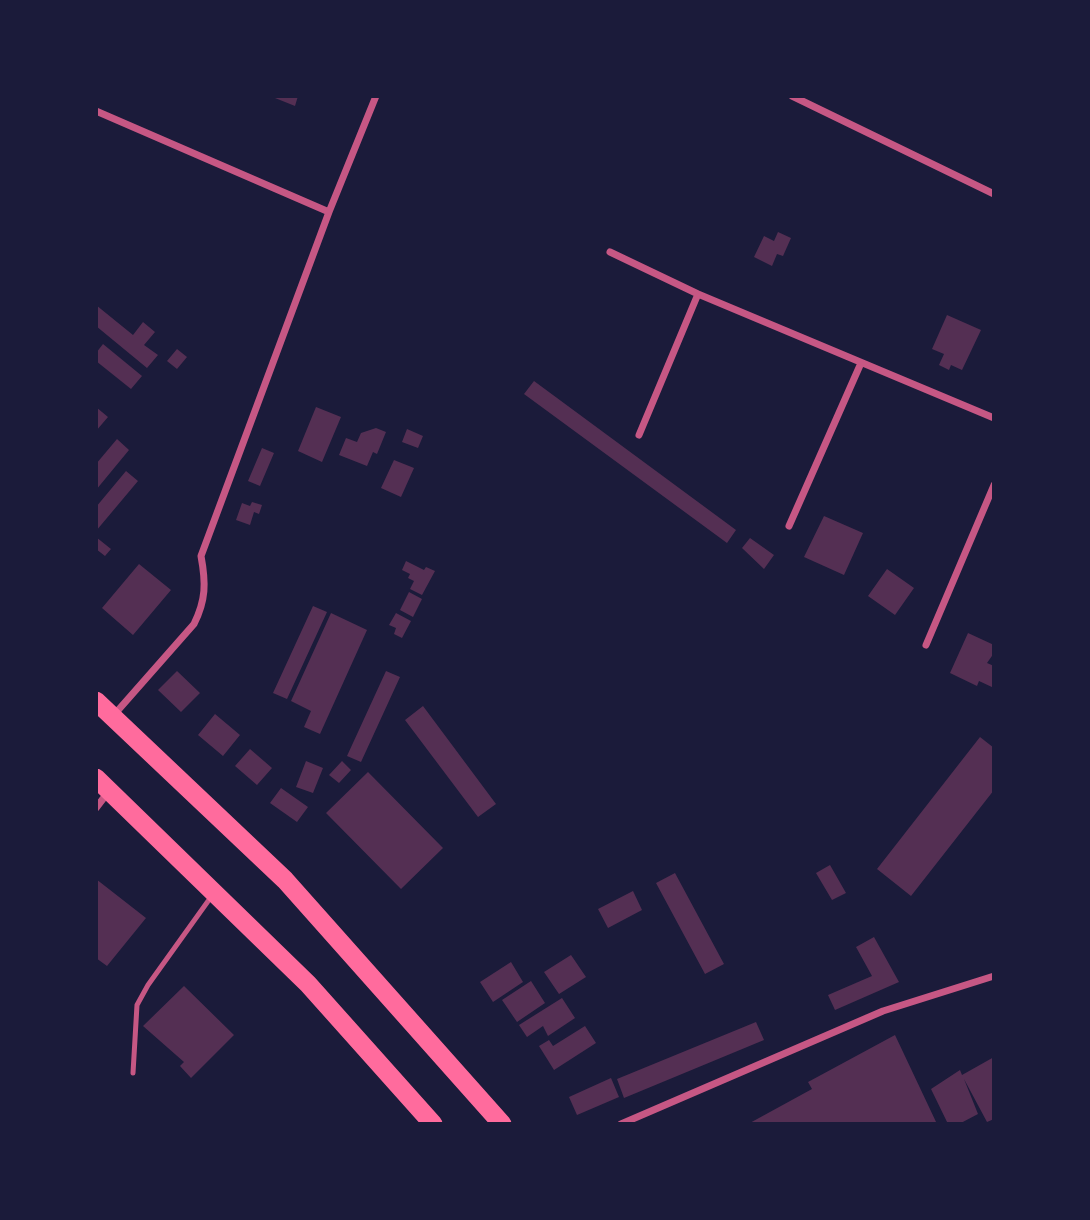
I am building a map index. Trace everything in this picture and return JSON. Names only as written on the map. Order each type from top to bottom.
[{"type":"highway","points":[[96,701],[285,880],[502,1124]]},
{"type":"highway","points":[[103,785],[308,984],[433,1124]]},
{"type":"street","points":[[113,716],[194,624],[201,610],[207,586],[201,556],[329,212],[376,96]]},
{"type":"street","points":[[792,96],[994,194]]},
{"type":"street","points":[[96,111],[329,212]]},
{"type":"street","points":[[610,252],[698,294],[994,418]]},
{"type":"street","points":[[639,435],[698,294]]},
{"type":"street","points":[[789,526],[861,363]]},
{"type":"street","points":[[926,645],[994,485]]},
{"type":"street","points":[[96,807],[103,785]]},
{"type":"street","points":[[621,1124],[883,1011],[994,976]]},
{"type":"lane","points":[[133,1073],[137,1004],[215,891]]},
{"type":"building","points":[[270,96],[298,96],[295,106]]},
{"type":"building","points":[[778,232],[791,238],[783,256],[777,254],[772,266],[754,257],[764,236],[774,241]]},
{"type":"building","points":[[96,305],[133,335],[143,322],[155,332],[144,345],[158,355],[147,368],[96,326]]},
{"type":"building","points":[[947,315],[981,330],[962,370],[951,365],[949,370],[939,365],[944,354],[932,349]]},
{"type":"building","points":[[103,344],[142,376],[131,389],[96,361],[96,353]]},
{"type":"building","points":[[177,349],[187,357],[177,369],[167,361]]},
{"type":"building","points":[[534,381],[736,530],[727,543],[524,394]]},
{"type":"building","points":[[96,407],[108,417],[96,431]]},
{"type":"building","points":[[316,407],[341,417],[322,462],[298,451]]},
{"type":"building","points":[[376,428],[386,432],[377,454],[373,452],[367,466],[339,455],[346,438],[357,442],[361,433]]},
{"type":"building","points":[[407,429],[423,436],[418,448],[402,442]]},
{"type":"building","points":[[117,439],[129,450],[96,490],[96,464]]},
{"type":"building","points":[[262,448],[274,453],[260,486],[248,481]]},
{"type":"building","points":[[394,460],[414,468],[401,497],[381,488]]},
{"type":"building","points":[[126,471],[138,481],[96,531],[96,507]]},
{"type":"building","points":[[252,502],[262,505],[259,514],[254,512],[250,525],[236,520],[242,503],[250,506]]},
{"type":"building","points":[[824,516],[863,533],[844,575],[804,557]]},
{"type":"building","points":[[96,537],[111,549],[105,556],[96,549]]},
{"type":"building","points":[[750,538],[774,555],[764,569],[742,548]]},
{"type":"building","points":[[406,561],[424,570],[426,567],[435,571],[422,595],[410,589],[414,581],[408,578],[410,574],[402,570]]},
{"type":"building","points":[[139,564],[171,590],[133,635],[102,608]]},
{"type":"building","points":[[887,569],[914,588],[895,615],[868,596]]},
{"type":"building","points":[[409,592],[422,599],[413,617],[400,610]]},
{"type":"building","points":[[313,606],[327,612],[287,699],[273,693]]},
{"type":"building","points":[[331,613],[367,630],[320,734],[304,727],[311,711],[291,701]]},
{"type":"building","points":[[396,613],[411,621],[402,638],[394,634],[396,628],[389,625]]},
{"type":"building","points":[[968,633],[994,645],[994,653],[987,663],[994,666],[994,688],[979,681],[977,686],[950,673]]},
{"type":"building","points":[[177,671],[200,693],[181,712],[158,690]]},
{"type":"building","points":[[386,671],[400,677],[361,762],[347,756]]},
{"type":"building","points":[[423,706],[496,804],[478,817],[405,720]]},
{"type":"building","points":[[215,714],[240,735],[223,756],[198,735]]},
{"type":"building","points":[[980,737],[994,748],[994,790],[911,896],[877,869]]},
{"type":"building","points":[[250,749],[272,768],[257,785],[235,766]]},
{"type":"building","points":[[306,761],[323,768],[313,793],[296,787]]},
{"type":"building","points":[[342,761],[351,770],[339,783],[329,775]]},
{"type":"building","points":[[368,772],[443,848],[401,889],[326,813]]},
{"type":"building","points":[[281,788],[308,807],[297,822],[270,803]]},
{"type":"building","points":[[830,865],[846,893],[832,900],[816,873]]},
{"type":"building","points":[[675,873],[724,964],[705,974],[656,883]]},
{"type":"building","points":[[96,879],[146,918],[107,966],[96,958]]},
{"type":"building","points":[[633,891],[642,910],[608,928],[598,909]]},
{"type":"building","points":[[874,937],[899,982],[835,1010],[828,995],[872,976],[856,947]]},
{"type":"building","points":[[571,955],[586,977],[559,994],[544,972]]},
{"type":"building","points":[[511,962],[523,982],[493,1002],[480,982]]},
{"type":"building","points":[[531,981],[545,1003],[517,1022],[502,1000]]},
{"type":"building","points":[[184,986],[234,1035],[191,1078],[180,1066],[184,1062],[143,1026]]},
{"type":"building","points":[[562,998],[575,1018],[548,1036],[543,1026],[527,1037],[519,1025]]},
{"type":"building","points":[[756,1022],[764,1040],[624,1098],[617,1079]]},
{"type":"building","points":[[585,1026],[596,1043],[554,1070],[539,1046],[549,1040],[553,1046]]},
{"type":"building","points":[[895,1035],[937,1124],[748,1124],[812,1089],[808,1082]]},
{"type":"building","points":[[994,1057],[994,1119],[987,1122],[964,1079],[978,1114],[959,1124],[948,1124],[931,1089],[960,1070],[962,1075]]},
{"type":"building","points":[[611,1078],[619,1097],[577,1115],[569,1097]]}]
